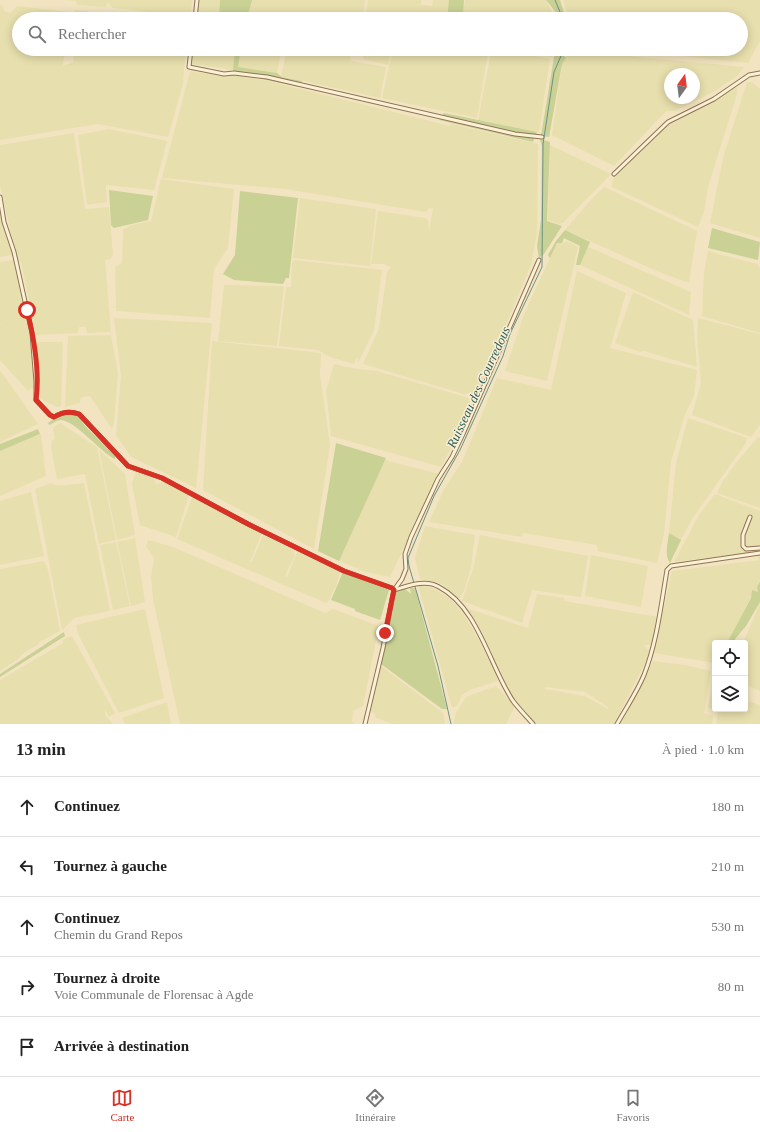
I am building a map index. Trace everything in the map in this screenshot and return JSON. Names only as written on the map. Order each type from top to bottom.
[{"type":"street","points":[[196,12],[197,0]]},
{"type":"street","points":[[190,56],[189,67],[224,74],[234,73],[267,77],[515,134],[542,138]]},
{"type":"street","points":[[614,174],[668,122],[714,99],[749,75],[760,73]]},
{"type":"street","points":[[0,197],[4,222],[16,262],[32,332],[36,400],[50,415],[54,417],[68,412],[79,414],[128,466],[162,478],[248,524],[344,571],[394,590],[421,583],[438,586],[451,596],[464,610],[482,639],[513,701],[533,724]]},
{"type":"street","points":[[365,724],[394,590],[402,579],[406,569],[405,554],[410,537],[438,479],[452,457],[460,440],[539,260]]},
{"type":"street","points":[[750,517],[743,535],[743,546],[746,549],[760,548]]},
{"type":"street","points":[[617,724],[643,677],[650,658],[667,570],[671,566],[760,553]]},
{"type":"shaded area","points":[[64,0],[192,0],[191,12],[148,12],[113,8],[107,2],[106,7],[77,5],[76,1]]},
{"type":"shaded area","points":[[199,0],[220,0],[219,12],[198,12]]},
{"type":"shaded area","points":[[252,0],[365,0],[364,12],[249,12]]},
{"type":"shaded area","points":[[368,0],[421,0],[421,4],[417,4],[432,6],[433,0],[449,0],[448,12],[366,12]]},
{"type":"shaded area","points":[[465,0],[546,0],[552,12],[464,12]]},
{"type":"shaded area","points":[[563,0],[760,0],[760,41],[748,63],[683,56],[748,56],[748,12],[567,12]]},
{"type":"shaded area","points":[[0,5],[3,6],[4,11],[10,13],[17,6],[70,12],[12,12],[12,56],[64,56],[63,66],[73,62],[74,56],[185,56],[183,84],[168,137],[98,124],[0,140]]},
{"type":"shaded area","points":[[75,10],[90,12],[75,12]]},
{"type":"shaded area","points":[[193,56],[234,56],[233,70],[192,64]]},
{"type":"shaded area","points":[[240,56],[281,56],[277,73],[238,67]]},
{"type":"shaded area","points":[[285,56],[350,56],[351,61],[386,67],[380,98],[281,76]]},
{"type":"shaded area","points":[[364,56],[390,56],[388,65],[363,59]]},
{"type":"shaded area","points":[[391,56],[487,56],[477,118],[382,98]]},
{"type":"shaded area","points":[[490,56],[535,56],[550,59],[539,132],[478,120]]},
{"type":"shaded area","points":[[567,56],[629,56],[744,67],[737,76],[715,91],[700,98],[700,68],[664,68],[664,104],[689,104],[675,111],[666,111],[614,166],[552,135],[562,64]]},
{"type":"shaded area","points":[[190,71],[220,76],[233,75],[264,80],[450,126],[451,124],[538,144],[537,233],[531,265],[478,393],[464,394],[363,364],[379,328],[387,272],[391,267],[384,264],[371,264],[378,211],[425,218],[428,220],[429,231],[433,209],[429,208],[426,212],[285,189],[162,178]]},
{"type":"shaded area","points":[[747,82],[752,82],[760,89],[760,238],[710,223],[723,158]]},
{"type":"shaded area","points":[[737,87],[737,94],[708,187],[704,212],[698,227],[612,187],[613,179],[663,128]]},
{"type":"shaded area","points":[[109,129],[167,141],[154,190],[106,185],[107,202],[87,205],[78,135]]},
{"type":"shaded area","points":[[74,133],[85,209],[109,207],[113,254],[111,259],[105,260],[111,332],[87,333],[86,327],[79,327],[78,333],[36,335],[21,262],[18,262],[0,186],[0,145]]},
{"type":"shaded area","points":[[550,145],[611,174],[563,223],[559,224],[548,220]]},
{"type":"shaded area","points":[[161,179],[234,189],[228,248],[214,269],[210,318],[116,311],[115,267],[122,263],[123,230],[131,225],[151,221]]},
{"type":"shaded area","points":[[604,187],[697,231],[689,283],[659,272],[565,230]]},
{"type":"shaded area","points":[[300,198],[376,209],[370,266],[293,258]]},
{"type":"shaded area","points":[[0,206],[2,221],[13,255],[0,257]]},
{"type":"shaded area","points":[[569,242],[578,247],[547,381],[505,371],[524,314],[557,243]]},
{"type":"shaded area","points":[[586,246],[691,292],[689,315],[580,265]]},
{"type":"shaded area","points":[[708,251],[757,264],[760,268],[760,333],[702,316],[704,272]]},
{"type":"shaded area","points":[[13,260],[29,329],[36,392],[32,388],[28,391],[0,360],[0,324],[3,327],[0,323],[0,262]]},
{"type":"shaded area","points":[[294,260],[382,270],[374,330],[359,361],[357,362],[358,358],[356,358],[354,364],[330,357],[318,350],[279,346],[286,287],[291,287],[292,263]]},
{"type":"shaded area","points":[[577,271],[626,293],[610,348],[697,370],[694,396],[685,414],[671,462],[664,534],[657,563],[598,551],[597,545],[523,533],[522,537],[429,522],[444,489],[462,462],[497,378],[551,390]]},
{"type":"shaded area","points":[[224,285],[284,286],[277,346],[218,341]]},
{"type":"shaded area","points":[[633,292],[693,320],[697,367],[644,351],[640,352],[615,343]]},
{"type":"shaded area","points":[[114,318],[212,323],[196,488],[131,457],[116,435],[121,376]]},
{"type":"shaded area","points":[[698,318],[760,334],[760,425],[751,437],[692,415],[701,383],[697,337]]},
{"type":"shaded area","points":[[111,335],[118,373],[114,423],[112,429],[90,396],[80,399],[80,403],[65,407],[68,336]]},
{"type":"shaded area","points":[[212,341],[321,353],[320,375],[330,445],[314,549],[203,490]]},
{"type":"shaded area","points":[[35,342],[63,342],[61,406],[57,407],[46,402],[39,396]]},
{"type":"shaded area","points":[[334,364],[357,369],[377,371],[469,398],[470,405],[463,427],[441,467],[331,436],[326,391]]},
{"type":"shaded area","points":[[0,370],[38,424],[0,442]]},
{"type":"shaded area","points":[[688,418],[747,438],[746,443],[692,519],[681,540],[669,533],[676,463]]},
{"type":"shaded area","points":[[60,423],[97,447],[116,540],[99,544],[85,474],[57,479],[51,447],[52,440],[55,439],[53,428]]},
{"type":"shaded area","points":[[41,434],[46,476],[0,496],[0,451]]},
{"type":"shaded area","points":[[758,437],[760,438],[760,508],[717,493],[723,481],[735,464]]},
{"type":"shaded area","points":[[99,450],[125,474],[135,535],[117,540]]},
{"type":"shaded area","points":[[385,460],[439,474],[390,577],[366,572],[339,561]]},
{"type":"shaded area","points":[[136,471],[153,477],[156,484],[164,482],[189,495],[176,537],[140,525],[132,484]]},
{"type":"shaded area","points":[[51,483],[58,486],[84,483],[110,611],[74,618],[62,630],[35,489]]},
{"type":"shaded area","points":[[31,492],[44,556],[0,565],[0,501]]},
{"type":"shaded area","points":[[715,494],[760,511],[760,593],[753,591],[729,640],[712,640],[712,663],[654,653],[672,571],[759,560],[755,552],[674,562],[699,515]]},
{"type":"shaded area","points":[[193,495],[262,533],[250,562],[252,562],[263,535],[293,550],[295,555],[285,576],[287,577],[298,550],[340,572],[336,586],[329,600],[326,603],[177,539]]},
{"type":"shaded area","points":[[425,526],[475,535],[471,567],[464,591],[459,599],[440,583],[420,579],[415,558]]},
{"type":"shaded area","points":[[480,535],[588,556],[581,597],[532,590],[522,623],[462,601],[474,566]]},
{"type":"shaded area","points":[[135,538],[145,602],[131,606],[117,542]]},
{"type":"shaded area","points":[[148,540],[173,547],[325,613],[333,609],[379,626],[363,706],[353,711],[352,722],[355,724],[180,724],[153,599],[151,577],[154,558],[146,546]]},
{"type":"shaded area","points":[[116,542],[130,606],[113,610],[100,545]]},
{"type":"shaded area","points":[[591,555],[648,566],[641,607],[585,596]]},
{"type":"shaded area","points":[[44,561],[48,570],[60,631],[39,642],[39,644],[25,652],[18,659],[0,671],[0,569]]},
{"type":"shaded area","points":[[418,585],[433,588],[451,599],[464,615],[483,647],[498,681],[470,690],[462,695],[457,706],[452,708]]},
{"type":"shaded area","points":[[537,594],[564,598],[564,601],[658,617],[651,645],[644,645],[649,651],[645,663],[614,724],[537,724],[514,699],[466,608],[528,628]],"holes":[[[545,687],[585,692],[608,707],[608,709],[585,696],[545,689]]]},
{"type":"shaded area","points":[[760,603],[760,691],[748,685],[748,640],[744,640]]},
{"type":"shaded area","points":[[145,609],[164,698],[119,713],[78,634],[76,625]]},
{"type":"shaded area","points":[[72,636],[115,713],[109,717],[105,709],[105,715],[113,724],[0,724],[0,680],[63,643],[62,640]]},
{"type":"shaded area","points":[[653,661],[685,665],[711,671],[704,713],[713,716],[712,724],[620,724]]},
{"type":"shaded area","points":[[381,666],[443,713],[445,724],[392,724],[375,717],[375,714],[370,711]]},
{"type":"shaded area","points":[[496,686],[515,706],[506,724],[453,724],[456,713],[466,697]]},
{"type":"shaded area","points":[[712,689],[712,709],[708,708]]},
{"type":"shaded area","points":[[748,701],[760,705],[760,724],[716,724],[718,712],[748,712]]},
{"type":"shaded area","points":[[167,702],[171,724],[125,724],[122,718]]},
{"type":"green space","points":[[220,0],[252,0],[249,12],[219,12]]},
{"type":"green space","points":[[449,0],[464,0],[463,12],[448,12]]},
{"type":"green space","points":[[546,0],[560,0],[564,12],[556,12]]},
{"type":"green space","points":[[234,56],[240,56],[238,67],[277,73],[282,77],[302,81],[299,87],[234,73]]},
{"type":"green space","points":[[564,56],[566,58],[562,64],[549,137],[541,136],[554,57]]},
{"type":"green space","points":[[444,113],[537,132],[533,142],[439,120]]},
{"type":"green space","points":[[540,139],[550,142],[547,221],[562,226],[544,254],[539,258],[537,246],[541,220],[542,146]]},
{"type":"green space","points":[[109,190],[153,196],[148,220],[114,228],[111,225]]},
{"type":"green space","points":[[240,191],[298,198],[289,278],[286,278],[283,284],[234,280],[223,274],[235,255]]},
{"type":"green space","points":[[712,228],[760,242],[758,260],[708,248]]},
{"type":"green space","points":[[565,230],[590,242],[580,265],[576,265],[580,246],[564,238],[562,243],[557,243],[550,258],[548,255],[556,241]]},
{"type":"green space","points":[[60,414],[74,414],[78,416],[85,426],[115,456],[115,459],[102,450],[81,431],[67,422],[59,420],[49,425],[48,423]]},
{"type":"green space","points":[[38,429],[40,434],[0,451],[0,444]]},
{"type":"green space","points":[[336,443],[386,458],[339,561],[318,551]]},
{"type":"green space","points":[[669,533],[681,540],[670,563],[667,556]]},
{"type":"green space","points":[[343,572],[389,590],[380,620],[331,600]]},
{"type":"green space","points":[[760,582],[760,602],[746,626],[735,640],[729,640],[751,598],[752,590],[758,592],[757,587]]},
{"type":"green space","points":[[404,588],[411,594],[410,588],[415,588],[447,709],[442,709],[381,664],[395,591]]},
{"type":"green space","points":[[64,632],[65,636],[0,677],[0,674]]},
{"type":"waterway","name":"Ruisseau des Courredous","points":[[555,0],[560,12]]},
{"type":"waterway","name":"Ruisseau des Courredous","points":[[451,724],[438,666],[408,558],[434,496],[460,450],[503,356],[510,334],[542,267],[543,144],[554,72],[561,56]]},
{"type":"route","points":[[27,310],[32,332],[37,393],[36,400],[41,407],[54,417],[68,412],[79,414],[123,463],[128,466],[162,478],[248,524],[344,571],[392,588],[394,590],[385,633]]}]
